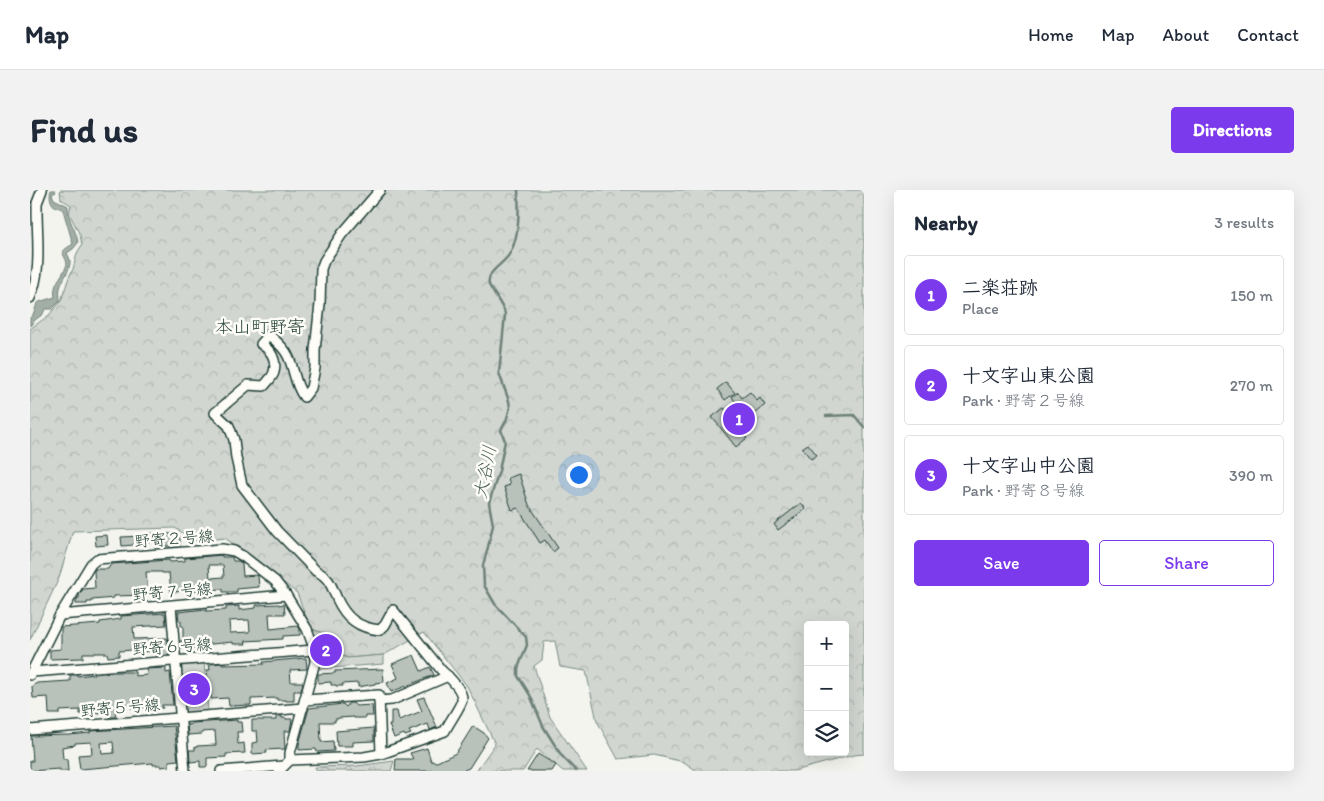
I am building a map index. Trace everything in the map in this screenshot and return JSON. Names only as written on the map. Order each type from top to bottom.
[{"type":"street","points":[[30,298],[38,264],[37,203],[42,190]]},
{"type":"street","points":[[221,771],[284,766],[381,754],[445,731],[462,701],[461,693],[393,610],[380,630],[369,629],[357,624],[346,614],[329,580],[316,571],[283,536],[242,485],[234,440],[229,426],[215,413],[248,385],[264,386],[274,374],[275,361],[270,350],[261,344],[269,335],[281,346],[288,356],[298,389],[304,398],[311,388],[315,368],[321,269],[324,261],[342,234],[380,190]]},
{"type":"street","name":"野寄２号線","points":[[31,674],[60,615],[91,564],[97,559],[222,550],[234,551],[275,581],[307,629],[314,650],[315,662],[290,754],[284,766]]},
{"type":"street","name":"野寄７号線","points":[[60,615],[286,596]]},
{"type":"street","points":[[171,606],[185,771]]},
{"type":"street","name":"野寄６号線","points":[[31,674],[314,650]]},
{"type":"street","points":[[381,754],[379,701],[392,700],[448,676]]},
{"type":"street","name":"野寄５号線","points":[[30,730],[180,717],[379,695],[379,701]]},
{"type":"green space","points":[[60,190],[864,190],[864,754],[794,771],[697,771],[684,762],[654,755],[618,759],[597,721],[586,671],[560,667],[555,641],[544,642],[542,660],[534,666],[550,717],[587,771],[563,771],[537,749],[523,771],[476,771],[495,744],[467,686],[424,632],[384,655],[347,658],[337,652],[325,634],[310,628],[297,593],[225,538],[195,541],[175,528],[73,531],[59,578],[30,640],[30,329],[49,315],[61,301],[77,253],[82,245],[80,235],[69,213],[71,205],[61,199]]},
{"type":"green space","points":[[310,628],[325,634],[336,652],[347,658],[384,655],[384,664],[317,669]]},
{"type":"green space","points":[[204,662],[208,712],[186,713],[184,711],[180,667],[183,664]]},
{"type":"green space","points":[[394,761],[391,771],[317,771],[315,767],[357,766]]},
{"type":"shaded area","points":[[51,190],[56,192],[52,194],[54,199],[68,206],[69,216],[78,243],[67,253],[70,264],[60,288],[60,301],[52,309],[45,309],[43,314],[30,326],[30,318],[34,313],[37,303],[55,297],[56,284],[67,265],[63,252],[73,244],[63,210],[54,206],[51,202]]},
{"type":"building","points":[[726,382],[735,393],[725,400],[717,389]]},
{"type":"building","points":[[738,392],[742,398],[750,392],[757,401],[760,398],[765,405],[754,414],[749,407],[743,411],[732,397]]},
{"type":"building","points":[[724,408],[747,438],[736,447],[712,417]]},
{"type":"building","points":[[808,444],[817,455],[811,459],[802,448]]},
{"type":"building","points":[[519,474],[529,505],[558,548],[553,552],[545,540],[540,543],[518,508],[512,510],[504,487],[510,485],[508,478]]},
{"type":"building","points":[[801,503],[806,509],[778,530],[774,524]]},
{"type":"building","points":[[154,533],[180,536],[180,546],[165,546],[165,544],[159,544],[159,541],[122,546],[121,537]]},
{"type":"building","points":[[107,535],[108,545],[96,546],[95,536]]},
{"type":"building","points":[[222,555],[222,557],[232,557],[233,561],[242,563],[243,576],[258,576],[259,587],[237,589],[237,592],[223,592],[223,589],[171,592],[169,573],[146,572],[148,595],[114,596],[114,598],[92,600],[92,602],[87,602],[87,604],[76,604],[83,589],[95,588],[95,569],[108,569],[111,564],[169,560],[170,562],[185,561],[185,558]],"holes":[[[209,565],[223,565],[224,577],[210,578]]]},
{"type":"building","points":[[284,604],[285,614],[269,614],[270,629],[298,626],[300,635],[283,636],[283,639],[245,641],[246,644],[233,644],[233,642],[195,646],[195,648],[181,648],[183,626],[181,626],[181,621],[179,621],[178,612],[206,609],[206,611],[226,610],[226,607],[239,606],[239,610],[256,608],[256,605]],"holes":[[[249,620],[250,632],[230,633],[229,621]]]},
{"type":"building","points":[[165,613],[166,625],[133,627],[134,639],[167,638],[169,655],[157,656],[157,651],[140,652],[132,650],[119,651],[119,656],[108,657],[107,653],[83,653],[83,658],[50,659],[50,650],[61,649],[61,627],[100,624],[100,622],[121,619],[121,616]]},
{"type":"building","points":[[414,655],[421,671],[430,667],[434,675],[391,692],[387,683],[398,678],[392,664]]},
{"type":"building","points":[[306,658],[307,669],[290,670],[291,682],[303,682],[301,691],[294,691],[294,701],[277,700],[277,698],[251,699],[251,705],[229,706],[228,698],[211,699],[207,670],[210,670],[209,664],[264,664],[263,662]]},
{"type":"building","points":[[166,668],[166,673],[170,672],[173,705],[162,705],[163,708],[131,708],[131,704],[119,705],[115,709],[116,717],[109,717],[109,712],[80,714],[80,710],[60,711],[60,714],[49,714],[48,697],[33,698],[32,686],[37,683],[70,681],[70,675],[135,672],[135,676],[147,675],[146,669]]},
{"type":"building","points":[[383,669],[384,682],[375,684],[358,687],[358,683],[336,686],[331,685],[331,682],[318,683],[318,674],[335,673],[335,671]]},
{"type":"building","points":[[424,697],[437,727],[430,730],[428,724],[409,731],[411,734],[405,736],[404,734],[394,738],[389,725],[391,725],[391,711],[397,711],[399,720],[422,711],[417,699]]},
{"type":"building","points":[[349,703],[353,703],[356,706],[372,705],[373,716],[365,716],[365,718],[338,718],[335,719],[335,722],[320,722],[321,742],[333,741],[334,751],[299,750],[309,708],[343,704],[346,707]]},
{"type":"building","points":[[276,716],[292,719],[290,731],[284,731],[285,749],[266,750],[267,753],[252,754],[252,743],[258,742],[257,731],[252,731],[252,720],[276,720]]},
{"type":"building","points":[[237,720],[237,722],[241,722],[242,732],[237,732],[238,744],[244,743],[245,753],[207,758],[207,767],[200,767],[200,761],[190,762],[189,750],[195,750],[197,746],[216,745],[215,731],[188,735],[187,725]]},
{"type":"building","points":[[174,726],[178,760],[169,761],[169,766],[161,767],[161,765],[153,765],[153,763],[80,769],[78,755],[92,754],[91,742],[75,743],[75,745],[62,747],[63,759],[67,759],[68,771],[60,771],[60,769],[30,771],[30,761],[33,761],[31,736],[69,735],[90,733],[90,731]],"holes":[[[113,742],[114,753],[102,754],[101,743]]]},
{"type":"building","points":[[473,726],[488,738],[469,768],[462,771],[395,771],[396,759],[413,759],[410,753],[427,748],[431,761],[437,762],[456,753]]},
{"type":"building","points":[[374,728],[374,741],[353,742],[353,746],[337,746],[336,731]]},
{"type":"building","points":[[538,754],[556,765],[552,771],[527,771]]},
{"type":"waterway","name":"大谷川","points":[[518,190],[519,206],[516,238],[510,253],[493,271],[489,280],[489,285],[505,315],[499,373],[510,408],[501,430],[505,441],[499,471],[489,503],[493,525],[483,565],[484,585],[495,604],[526,637],[527,645],[518,668],[518,676],[530,695],[543,726],[561,755],[576,771]]},
{"type":"waterway","points":[[826,416],[854,415],[864,427]]},
{"type":"place","name":"二楽荘跡","points":[[739,419]]},
{"type":"place","name":"十文字山東公園","points":[[326,650]]},
{"type":"place","name":"十文字山中公園","points":[[194,689]]},
{"type":"district","name":"本山町野寄","points":[[260,327]]}]
